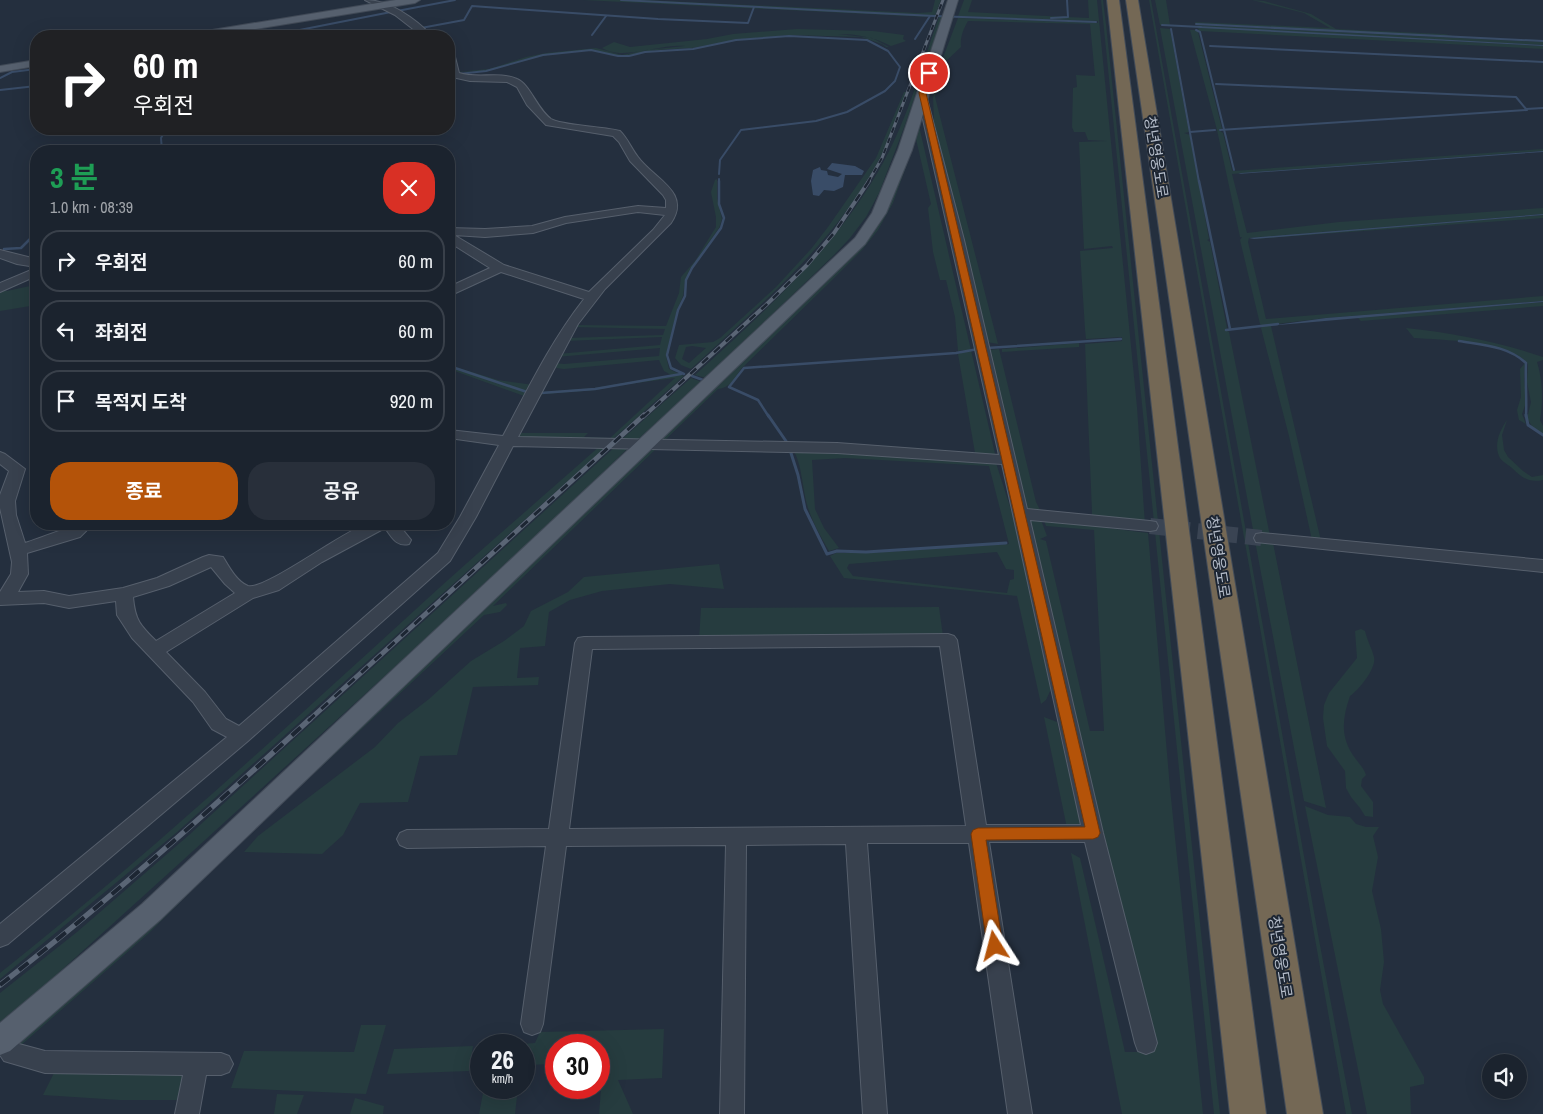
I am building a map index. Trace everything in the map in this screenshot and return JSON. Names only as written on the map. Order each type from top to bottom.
[{"type":"highway","name":"청년영웅도로","points":[[1113,0],[1248,1114]]},
{"type":"highway","name":"청년영웅도로","points":[[1132,0],[1305,1114]]},
{"type":"main road","points":[[232,30],[415,0]]},
{"type":"main road","points":[[1,1040],[76,974],[151,912],[865,234],[879,213],[905,150],[950,11]]},
{"type":"main road","points":[[0,69],[30,64]]},
{"type":"street","points":[[369,0],[398,13],[419,30]]},
{"type":"street","points":[[0,937],[241,736],[444,557],[564,336],[591,297],[668,221],[672,212],[672,200],[668,193],[634,159],[623,140],[616,133],[550,123],[545,120],[527,98],[521,86],[511,80],[455,74]]},
{"type":"street","points":[[922,93],[1093,833],[1146,1044]]},
{"type":"street","points":[[455,231],[485,232],[533,228],[565,220],[638,210],[672,212]]},
{"type":"street","points":[[455,241],[500,268],[591,297]]},
{"type":"street","points":[[0,254],[30,262]]},
{"type":"street","points":[[455,287],[500,268]]},
{"type":"street","points":[[2,289],[30,275]]},
{"type":"street","points":[[455,435],[507,440],[837,448],[1008,460]]},
{"type":"street","points":[[0,457],[17,469],[16,476],[8,492],[7,504],[19,550],[21,568],[14,588],[2,599]]},
{"type":"street","points":[[1020,514],[1150,526]]},
{"type":"street","points":[[19,550],[78,530]]},
{"type":"street","points":[[153,651],[248,593],[268,587],[309,562],[369,530]]},
{"type":"street","points":[[395,530],[403,540]]},
{"type":"street","points":[[1262,538],[1543,566]]},
{"type":"street","points":[[2,599],[44,597],[69,602],[124,594],[162,582],[209,561],[217,561],[227,575],[248,593]]},
{"type":"street","points":[[124,594],[126,615],[130,625],[199,697],[219,724],[241,736]]},
{"type":"street","points":[[532,1024],[584,643],[948,640],[1020,1114]]},
{"type":"street","points":[[407,839],[1093,833]]},
{"type":"street","points":[[856,835],[875,1114]]},
{"type":"street","points":[[732,1114],[736,836]]},
{"type":"street","points":[[1,1040],[12,1053],[44,1062],[221,1064]]},
{"type":"street","points":[[187,1114],[197,1064]]},
{"type":"green space","points":[[583,0],[644,0],[918,13],[932,12],[935,0],[941,0],[935,16],[924,15],[928,17]]},
{"type":"green space","points":[[964,0],[972,0],[968,12],[1089,18],[1088,0],[1097,0],[1137,407],[1145,525],[1092,515],[1085,344],[1122,341],[1122,337],[1086,339],[1080,251],[1113,248],[1112,246],[1084,249],[1079,142],[1107,141],[1088,140],[1085,132],[1074,132],[1072,127],[1073,88],[1077,87],[1076,75],[1095,76],[1090,24],[968,21],[962,34],[961,47],[944,63],[935,97],[998,344],[987,342],[934,122],[933,98],[941,63],[958,18],[1098,23],[1098,21],[958,16]]},
{"type":"green space","points":[[1101,0],[1103,0],[1106,24],[1220,1114],[1214,1114]]},
{"type":"green space","points":[[1149,0],[1151,0],[1319,940],[1352,1114],[1346,1114]]},
{"type":"green space","points":[[1155,0],[1166,0],[1170,25],[1160,25]]},
{"type":"green space","points":[[1252,0],[1264,1],[1311,14],[1336,29],[1444,34],[1457,37],[1196,24],[1195,22],[1330,28],[1304,13]]},
{"type":"green space","points":[[939,17],[942,17],[905,125],[879,193],[866,217],[834,255],[706,378],[695,375],[799,275],[846,220],[867,191],[894,142],[915,89]]},
{"type":"green space","points":[[1196,25],[1543,42],[1543,45],[1261,31],[1543,46],[1543,49],[1199,31],[1198,28],[1204,27]]},
{"type":"green space","points":[[1160,28],[1170,29],[1189,132],[1184,133],[1190,135],[1209,239],[1207,240],[1210,242],[1226,330],[1229,332],[1270,536],[1254,535]]},
{"type":"green space","points":[[797,29],[873,31],[904,35],[903,39],[906,41],[891,46],[874,39],[889,47],[886,47],[861,37],[789,35],[735,40],[692,48],[657,50],[618,56],[592,50],[559,53],[526,59],[485,71],[456,72],[489,69],[526,57],[546,53],[596,48],[622,55],[630,53],[611,52],[602,48],[614,42],[630,47],[707,39],[733,34]]},
{"type":"green space","points":[[1190,30],[1198,32],[1222,129],[1219,130],[1223,133],[1233,171],[1543,149],[1543,151],[1232,174],[1247,233],[1339,222],[1543,208],[1543,214],[1249,238],[1248,242],[1266,319],[1543,296],[1543,301],[1326,318],[1268,325],[1271,326],[1321,541],[1312,540],[1289,436],[1261,328],[1263,326],[1260,324],[1240,240],[1242,237],[1240,237],[1217,130]]},
{"type":"green space","points":[[904,92],[907,92],[880,158],[862,189],[819,245],[769,297],[691,369],[681,365],[675,358],[679,345],[713,342],[720,338],[776,287],[811,249],[876,158]],"holes":[[[686,347],[706,348],[689,363],[682,359]]]},
{"type":"green space","points":[[919,126],[996,458],[847,447],[856,444],[975,453],[958,354],[964,352],[963,350],[958,351],[955,317],[946,280],[940,280],[933,252],[928,208],[931,204],[916,139],[893,203],[878,230],[863,249],[741,369],[726,387],[718,389],[666,439],[672,442],[660,440],[853,255]]},
{"type":"green space","points":[[717,179],[717,198],[722,219],[719,228],[690,269],[685,281],[683,296],[677,310],[666,356],[669,369],[684,376],[612,440],[516,438],[516,433],[588,433],[584,437],[610,438],[675,378],[596,390],[534,395],[539,392],[594,388],[671,375],[664,371],[659,360],[564,369],[549,367],[554,363],[564,364],[659,356],[660,348],[556,357],[557,354],[660,345],[662,337],[565,341],[566,338],[663,335],[665,329],[573,327],[575,325],[666,326],[679,293],[681,277],[695,261],[716,227],[711,192]]},
{"type":"green space","points":[[1543,215],[1543,218],[1254,239],[1258,237]]},
{"type":"green space","points":[[30,286],[30,306],[0,311],[0,293],[4,290]]},
{"type":"green space","points":[[1543,302],[1543,306],[1361,321],[1358,318]]},
{"type":"green space","points":[[1406,328],[1476,339],[1543,357],[1543,360],[1537,362],[1541,384],[1540,420],[1543,426],[1543,434],[1533,428],[1527,418],[1531,402],[1527,382],[1528,364],[1519,356],[1491,346],[1475,343],[1414,338]]},
{"type":"green space","points":[[1079,343],[1079,347],[1002,352],[1002,349]]},
{"type":"green space","points":[[999,349],[1036,502],[1042,514],[1027,513],[989,350]]},
{"type":"green space","points":[[1525,363],[1524,380],[1527,400],[1522,414],[1526,424],[1519,420],[1517,410],[1521,397],[1520,369]]},
{"type":"green space","points":[[455,367],[498,380],[534,385],[527,397],[455,371]]},
{"type":"green space","points":[[691,378],[702,382],[636,441],[621,440]]},
{"type":"green space","points":[[1507,420],[1502,435],[1504,450],[1508,457],[1532,477],[1543,475],[1543,480],[1534,481],[1526,479],[1500,458],[1497,443]]},
{"type":"green space","points":[[601,445],[608,445],[176,833],[0,979],[0,973],[159,841],[461,568]]},
{"type":"green space","points":[[617,445],[630,446],[548,527],[44,986],[0,1022],[0,993],[77,932],[189,835]]},
{"type":"green space","points":[[652,447],[658,447],[493,606],[506,603],[507,605],[500,612],[484,615],[246,837],[148,934],[20,1046],[17,1036]]},
{"type":"green space","points":[[794,451],[996,463],[1013,516],[1051,689],[1046,700],[1041,704],[1017,596],[844,578],[830,556],[836,553],[866,553],[1009,544],[989,466],[845,458],[812,460],[815,509],[824,528],[839,548],[829,551],[808,508]],"holes":[[[997,552],[1006,569],[1014,570],[1014,579],[1010,580],[1007,593],[853,576],[847,568],[849,564]]]},
{"type":"green space","points":[[1030,519],[1041,520],[1047,536],[1040,539],[1046,541],[1090,731],[1104,731],[1094,530],[1046,526],[1044,520],[1148,533],[1170,788],[1203,1114],[1122,1114],[1071,853],[1080,858],[1125,1052],[1143,1052],[1075,723]]},
{"type":"green space","points":[[1255,541],[1273,543],[1326,808],[1304,801]]},
{"type":"green space","points":[[719,564],[724,589],[670,584],[602,591],[570,600],[549,612],[545,646],[520,648],[517,678],[539,677],[538,685],[473,687],[457,755],[420,756],[408,802],[360,803],[343,835],[322,854],[244,852],[258,836],[375,747],[398,723],[429,699],[471,661],[524,626],[531,611],[568,592],[584,577]]},
{"type":"green space","points":[[939,607],[943,636],[699,640],[701,608]]},
{"type":"green space","points":[[1361,629],[1365,631],[1374,662],[1366,679],[1350,696],[1345,713],[1344,728],[1350,751],[1366,775],[1362,779],[1361,786],[1373,802],[1373,817],[1365,816],[1346,788],[1345,771],[1327,746],[1323,718],[1324,705],[1329,693],[1357,658],[1355,631]]},
{"type":"green space","points":[[1044,717],[1057,722],[1082,827],[1068,833]]},
{"type":"green space","points":[[1305,806],[1328,815],[1350,817],[1356,824],[1366,827],[1379,827],[1373,836],[1378,857],[1372,891],[1381,929],[1384,962],[1380,990],[1383,1004],[1424,1077],[1424,1084],[1410,1087],[1411,1114],[1367,1114]]},
{"type":"green space","points":[[361,1025],[386,1025],[366,1094],[231,1088],[244,1051],[354,1052]]},
{"type":"green space","points":[[664,1029],[662,1078],[618,1080],[633,1114],[599,1114],[600,1099],[610,1099],[610,1034],[545,1034],[545,1064],[535,1065],[535,1043],[540,1032]]},
{"type":"green space","points":[[470,1046],[469,1071],[387,1074],[394,1049]]},
{"type":"green space","points":[[55,1071],[191,1071],[183,1100],[120,1100],[43,1095]]},
{"type":"green space","points":[[277,1094],[304,1095],[297,1114],[274,1114]]},
{"type":"green space","points":[[355,1098],[384,1106],[383,1114],[350,1114]]},
{"type":"green space","points":[[482,1099],[517,1099],[515,1114],[479,1114]]},
{"type":"water","points":[[1197,26],[1543,45],[1543,46],[1201,28]]},
{"type":"water","points":[[1543,152],[1238,174],[1241,173]]},
{"type":"water","points":[[832,163],[855,166],[864,171],[862,175],[845,175],[843,187],[834,191],[824,190],[819,196],[813,195],[811,181],[813,170],[820,167],[821,170],[827,171],[828,175],[838,177],[842,174],[827,169]]},
{"type":"water","points":[[1543,214],[1254,239],[1249,238]]},
{"type":"water","points":[[1543,302],[1268,326],[1326,318]]},
{"type":"waterway","points":[[397,11],[455,0]]},
{"type":"waterway","points":[[621,0],[934,16],[1096,22]]},
{"type":"waterway","points":[[1051,18],[1068,17],[1067,0]]},
{"type":"waterway","points":[[421,28],[464,20],[472,6],[658,19],[748,23],[754,7]]},
{"type":"waterway","points":[[300,30],[391,12]]},
{"type":"waterway","points":[[592,35],[606,16]]},
{"type":"waterway","points":[[915,39],[930,16]]},
{"type":"waterway","points":[[1196,24],[1543,41]]},
{"type":"waterway","points":[[1162,25],[1201,27]]},
{"type":"waterway","points":[[1171,29],[1199,182]]},
{"type":"waterway","points":[[1196,30],[1200,32],[1224,130]]},
{"type":"waterway","points":[[455,74],[486,71],[543,55],[591,50],[618,56],[629,56],[645,52],[693,49],[736,40],[789,36],[867,40],[888,51],[900,67],[895,81],[885,91],[847,112],[816,121],[741,130],[720,160],[719,174]]},
{"type":"waterway","points":[[1210,46],[1543,62]]},
{"type":"waterway","points":[[0,78],[12,72],[30,70]]},
{"type":"waterway","points":[[1216,84],[1516,97],[1526,109],[1543,108]]},
{"type":"waterway","points":[[0,90],[30,87]]},
{"type":"waterway","points":[[1224,130],[1527,110]]},
{"type":"waterway","points":[[1190,132],[1215,130]]},
{"type":"waterway","points":[[1220,130],[1224,130]]},
{"type":"waterway","points":[[1224,130],[1234,170]]},
{"type":"waterway","points":[[162,145],[163,135]]},
{"type":"waterway","points":[[684,374],[671,368],[667,355],[678,310],[685,296],[686,280],[692,268],[721,228],[724,218],[719,204],[719,179]]},
{"type":"waterway","points":[[1199,181],[1230,329]]},
{"type":"waterway","points":[[4,249],[21,248],[30,239]]},
{"type":"waterway","points":[[1226,330],[1278,324]]},
{"type":"waterway","points":[[987,348],[1121,339]]},
{"type":"waterway","points":[[1459,341],[1503,350],[1519,357],[1526,363],[1526,415]]},
{"type":"waterway","points":[[769,417],[758,400],[729,387],[744,368],[956,353],[978,349]]},
{"type":"waterway","points":[[455,368],[527,392]]},
{"type":"waterway","points":[[541,393],[595,389],[681,374]]},
{"type":"waterway","points":[[692,376],[703,380]]},
{"type":"waterway","points":[[768,415],[788,444]]},
{"type":"waterway","points":[[1526,415],[1528,425],[1543,435]]},
{"type":"waterway","points":[[790,450],[798,475],[805,509],[827,554],[837,551],[866,552],[1006,543]]},
{"type":"tunnel","points":[[1150,526],[1262,538]]},
{"type":"railway","points":[[868,182],[882,158],[943,0]]},
{"type":"railway","points":[[643,417],[807,265],[834,233],[869,181]]},
{"type":"railway","points":[[308,721],[644,415]]},
{"type":"railway","points":[[0,985],[158,855],[310,719]]},
{"type":"route","points":[[929,73],[922,93],[962,258],[1093,833],[978,834],[995,946]]}]
